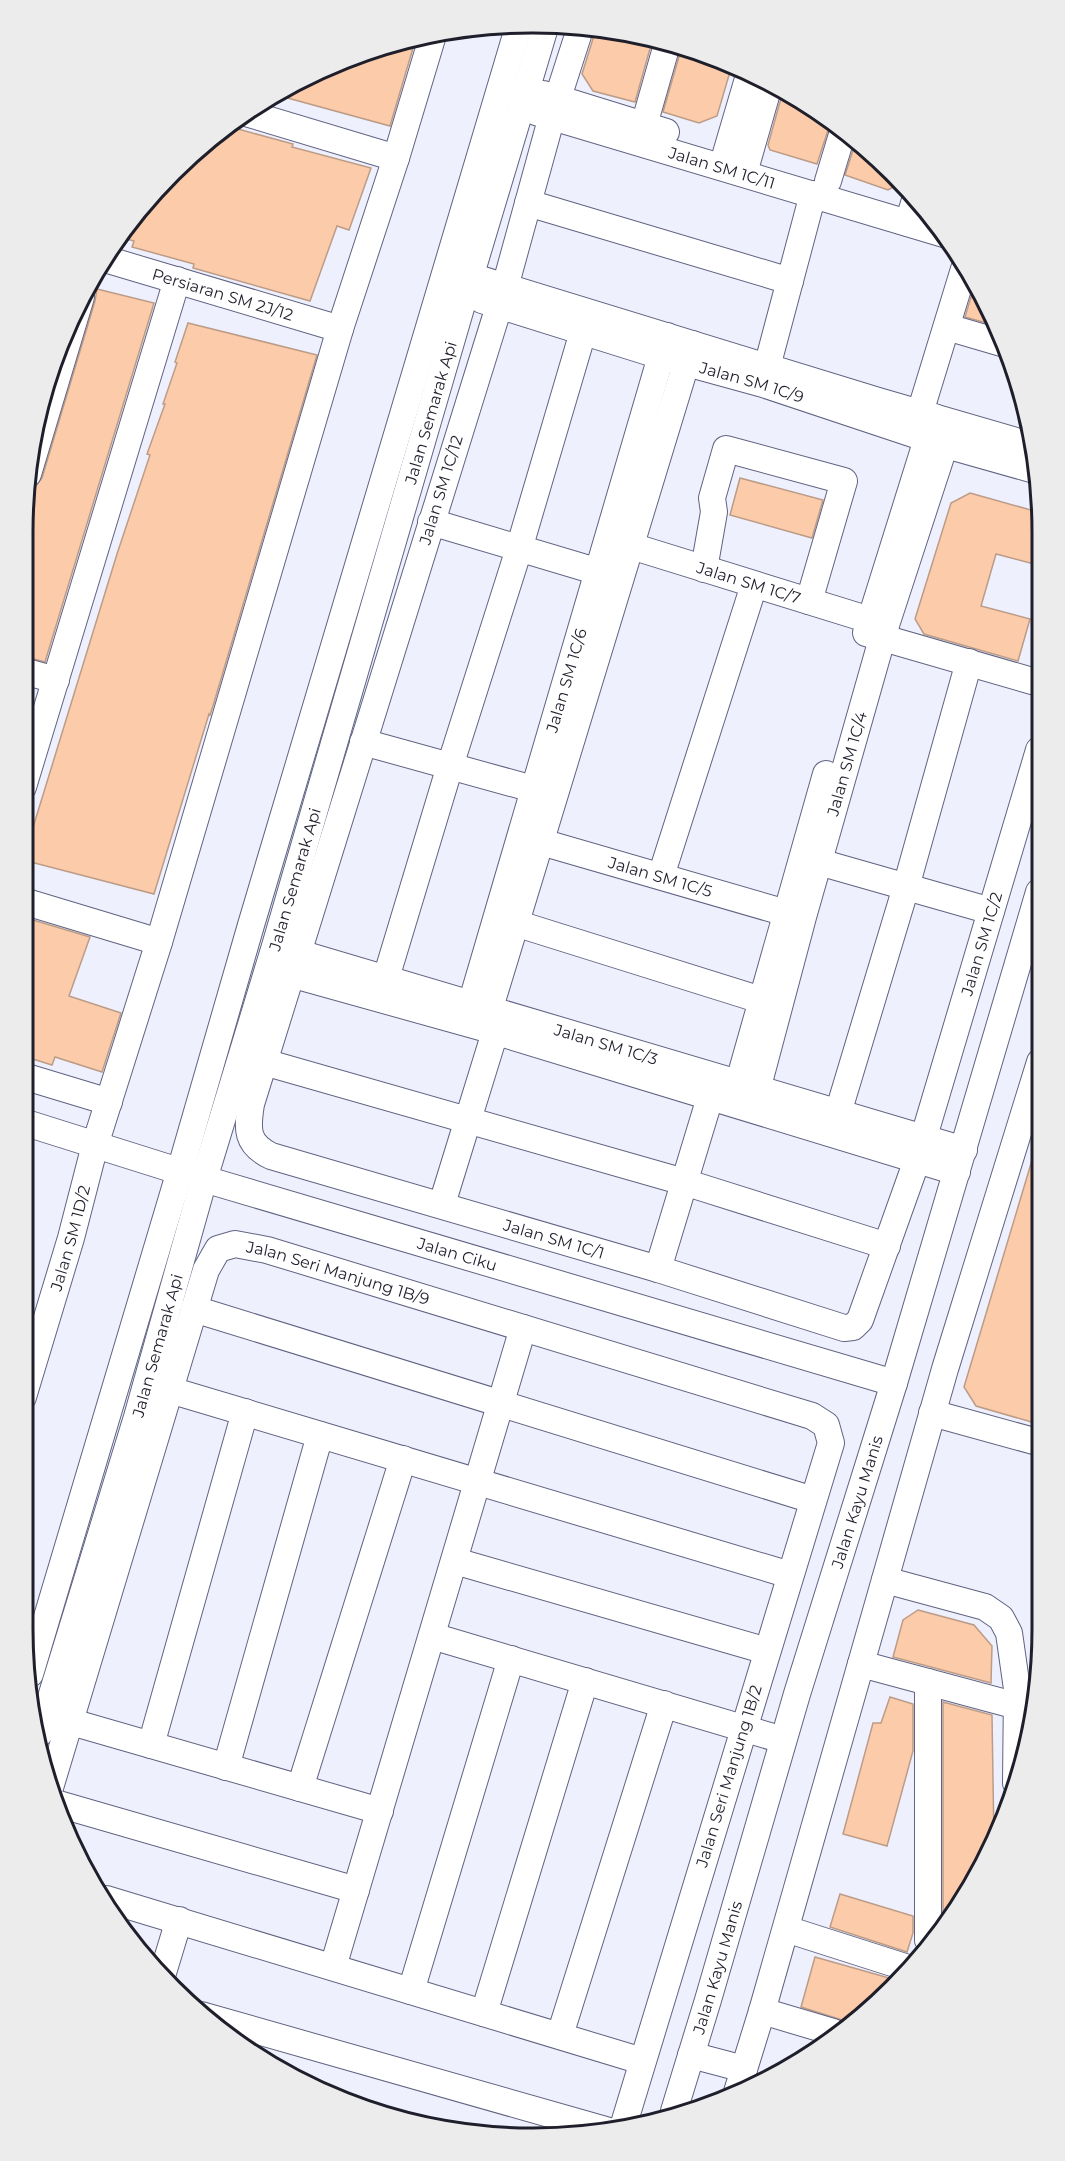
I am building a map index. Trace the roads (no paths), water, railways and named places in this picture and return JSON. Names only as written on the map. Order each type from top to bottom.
[{"type":"street","name":"Jalan Semarak Api","points":[[34,1661],[517,33]]},
{"type":"street","name":"Jalan Semarak Api","points":[[42,1718],[136,1417],[204,1179],[283,960],[467,285],[543,33]]},
{"type":"street","name":"Jalan SM 1C/12","points":[[283,960],[363,742],[502,296],[577,35]]},
{"type":"street","name":"Jalan SM 1D/2","points":[[33,1364],[71,1238],[95,1145],[159,942],[340,328],[396,158],[430,44]]},
{"type":"street","points":[[644,125],[665,51]]},
{"type":"street","points":[[735,162],[748,83]]},
{"type":"street","name":"Jalan SM 1C/11","points":[[500,92],[918,215]]},
{"type":"street","points":[[735,162],[766,92]]},
{"type":"street","name":"Jalan SM 1C/11","points":[[555,107],[644,125],[735,162]]},
{"type":"street","points":[[256,116],[396,158]]},
{"type":"street","points":[[767,367],[790,281],[840,138]]},
{"type":"street","points":[[528,202],[790,281]]},
{"type":"street","name":"Persiaran SM 2J/12","points":[[113,261],[340,328]]},
{"type":"street","name":"Jalan SM 1C/4","points":[[734,1093],[794,915],[876,629],[932,428],[947,327],[962,277]]},
{"type":"street","points":[[33,755],[177,280]]},
{"type":"street","name":"Jalan SM 1C/9","points":[[467,285],[689,353],[767,367],[932,428],[1028,467]]},
{"type":"street","name":"Jalan SM 1C/9","points":[[502,296],[582,332],[664,346]]},
{"type":"street","points":[[947,327],[994,341]]},
{"type":"street","points":[[386,978],[519,549],[582,332]]},
{"type":"street","name":"Jalan SM 1C/6","points":[[484,1018],[515,922],[529,838],[533,789],[599,572],[620,543],[664,346]]},
{"type":"street","name":"Jalan SM 1C/9","points":[[689,353],[763,384],[932,428],[1024,444]]},
{"type":"street","name":"Jalan SM 1C/6","points":[[484,1018],[529,838],[620,543],[689,353]]},
{"type":"street","points":[[704,569],[714,513],[712,498],[726,449],[844,481],[809,601]]},
{"type":"street","points":[[431,522],[599,572]]},
{"type":"street","name":"Jalan SM 1C/7","points":[[620,543],[809,601],[876,629],[969,662],[1032,681]]},
{"type":"street","points":[[662,876],[754,585]]},
{"type":"street","name":"Jalan SM 1C/4","points":[[734,1093],[761,1000],[794,915],[819,862],[876,629]]},
{"type":"street","points":[[838,1113],[906,887],[969,662]]},
{"type":"street","points":[[33,674],[56,680]]},
{"type":"street","points":[[363,742],[533,789]]},
{"type":"street","name":"Jalan SM 1C/2","points":[[920,1149],[1032,773]]},
{"type":"street","name":"Jalan SM 1C/5","points":[[529,838],[794,915]]},
{"type":"street","points":[[819,862],[991,911]]},
{"type":"street","points":[[33,904],[159,942]]},
{"type":"street","points":[[515,922],[761,1000]]},
{"type":"street","name":"Jalan Kayu Manis","points":[[676,2107],[783,1740],[894,1383],[1032,922]]},
{"type":"street","name":"Jalan SM 1C/3","points":[[243,950],[484,1018],[960,1161]]},
{"type":"street","name":"Jalan SM 1C/3","points":[[283,960],[386,978],[484,1018]]},
{"type":"street","name":"Jalan SM 1C/1","points":[[283,960],[264,1062],[247,1126],[259,1150],[271,1156],[442,1204],[658,1269],[844,1328],[853,1327],[860,1320],[920,1149]]},
{"type":"street","points":[[442,1204],[468,1119],[484,1018]]},
{"type":"street","points":[[264,1062],[684,1182],[887,1246]]},
{"type":"street","points":[[33,1079],[109,1102]]},
{"type":"street","points":[[658,1269],[684,1182],[734,1093]]},
{"type":"street","name":"Jalan SM 1C/3","points":[[734,1093],[838,1113],[920,1149]]},
{"type":"street","points":[[691,2055],[740,2081],[786,1929],[932,1413],[1032,1112]]},
{"type":"street","name":"Jalan Ciku","points":[[33,1125],[204,1179],[894,1383]]},
{"type":"street","name":"Jalan Seri Manjung 1B/9","points":[[55,1772],[206,1270],[218,1249],[235,1244],[267,1250],[812,1416],[826,1425]]},
{"type":"street","points":[[194,1309],[813,1500]]},
{"type":"street","points":[[333,1967],[523,1328]]},
{"type":"street","points":[[170,1390],[790,1575]]},
{"type":"street","points":[[151,1745],[245,1412]]},
{"type":"street","points":[[932,1413],[1032,1441]]},
{"type":"street","name":"Jalan Seri Manjung 1B/2","points":[[625,2119],[831,1443],[826,1425]]},
{"type":"street","points":[[226,1767],[320,1435]]},
{"type":"street","points":[[300,1788],[403,1460]]},
{"type":"street","points":[[455,1561],[767,1651]]},
{"type":"street","points":[[885,1580],[985,1607],[1001,1618],[1009,1633],[1012,1650],[1017,1706],[1017,1749]]},
{"type":"street","points":[[432,1636],[783,1740]]},
{"type":"street","points":[[411,1991],[511,1659]]},
{"type":"street","points":[[861,1664],[1017,1706]]},
{"type":"street","points":[[484,2013],[585,1681]]},
{"type":"street","points":[[928,1682],[928,1934]]},
{"type":"street","points":[[560,2035],[663,1704]]},
{"type":"street","points":[[42,1720],[70,1722],[380,1811]]},
{"type":"street","points":[[66,1806],[356,1890]]},
{"type":"street","points":[[114,1901],[642,2061]]},
{"type":"street","points":[[165,1967],[179,1920]]},
{"type":"street","points":[[786,1929],[901,1966]]},
{"type":"street","points":[[762,2011],[829,2031]]},
{"type":"street","points":[[224,2021],[588,2125]]}]
